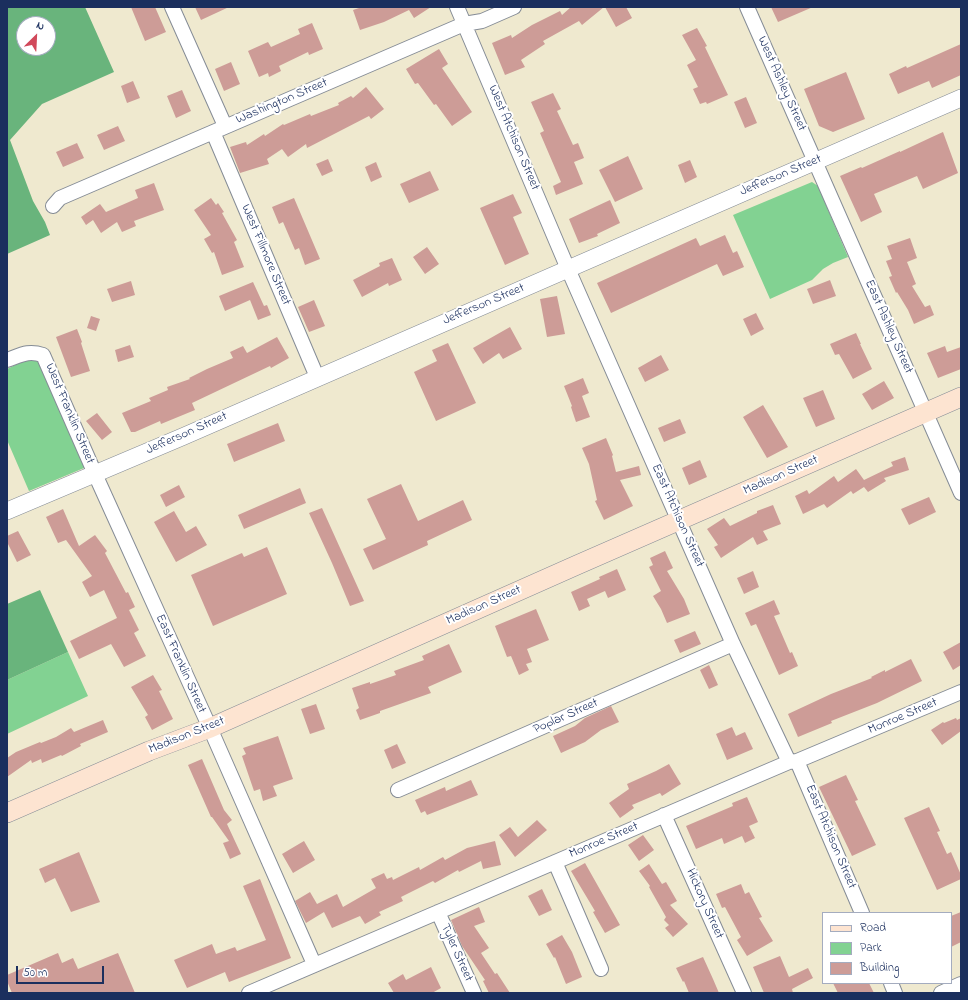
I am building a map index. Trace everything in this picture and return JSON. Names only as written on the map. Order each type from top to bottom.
[{"type":"main road","name":"Madison Street","points":[[7,813],[149,752],[210,728],[961,397]]},
{"type":"street","name":"West Fillmore Street","points":[[172,7],[317,377]]},
{"type":"street","name":"West Atchison Street","points":[[457,7],[568,269]]},
{"type":"street","name":"Washington Street","points":[[53,206],[60,198],[219,129],[464,24],[482,21],[514,7]]},
{"type":"street","name":"West Ashley Street","points":[[747,7],[815,162]]},
{"type":"street","name":"Jefferson Street","points":[[7,511],[961,98]]},
{"type":"street","name":"East Ashley Street","points":[[815,162],[961,493]]},
{"type":"street","name":"East Atchison Street","points":[[568,269],[734,644],[793,761],[862,912]]},
{"type":"street","name":"West Franklin Street","points":[[7,360],[25,353],[34,352],[43,355],[94,474]]},
{"type":"street","name":"East Franklin Street","points":[[94,474],[210,728],[314,964]]},
{"type":"street","name":"Poplar Street","points":[[398,790],[734,644]]},
{"type":"street","name":"Monroe Street","points":[[249,993],[664,815],[961,692]]},
{"type":"street","name":"Hickory Street","points":[[664,815],[744,993]]},
{"type":"street","points":[[555,862],[601,969]]},
{"type":"street","name":"Tyler Street","points":[[438,912],[474,993]]},
{"type":"street","points":[[941,993],[961,984]]},
{"type":"green space","points":[[7,7],[85,7],[114,72],[42,104],[10,140],[33,201],[45,222],[50,235],[7,254]]},
{"type":"green space","points":[[812,182],[818,186],[848,257],[823,269],[812,280],[770,299],[733,215]]},
{"type":"green space","points":[[28,359],[40,361],[86,463],[84,468],[29,491],[7,440],[7,369]]},
{"type":"green space","points":[[40,590],[68,652],[7,680],[7,604]]},
{"type":"green space","points":[[68,652],[88,696],[7,734],[7,680]]},
{"type":"building","points":[[131,7],[155,7],[166,32],[145,41]]},
{"type":"building","points":[[195,7],[229,7],[201,20]]},
{"type":"building","points":[[362,7],[431,7],[414,18],[409,10],[384,22],[360,30],[353,10]]},
{"type":"building","points":[[571,7],[604,7],[582,25],[579,21],[543,41],[545,44],[521,60],[525,67],[505,75],[492,43],[511,35],[512,38],[532,25],[560,11],[562,15]]},
{"type":"building","points":[[605,7],[626,7],[632,18],[616,27]]},
{"type":"building","points":[[771,7],[813,7],[778,22]]},
{"type":"building","points":[[312,23],[323,49],[309,55],[308,52],[279,66],[281,71],[269,77],[268,73],[259,77],[248,51],[268,42],[271,47],[300,34],[298,29]]},
{"type":"building","points":[[697,28],[707,46],[705,47],[728,95],[707,104],[706,102],[700,104],[693,89],[698,87],[687,65],[696,60],[682,35]]},
{"type":"building","points":[[961,44],[961,75],[932,88],[929,81],[898,94],[889,74],[906,66],[907,68]]},
{"type":"building","points":[[439,49],[448,64],[442,68],[472,112],[452,126],[418,83],[415,84],[406,69]]},
{"type":"building","points":[[231,62],[240,84],[224,91],[215,69]]},
{"type":"building","points":[[846,72],[865,119],[833,132],[819,126],[804,89]]},
{"type":"building","points":[[133,81],[140,98],[127,103],[121,86]]},
{"type":"building","points":[[366,87],[384,109],[371,119],[369,116],[307,148],[306,144],[288,157],[282,149],[267,159],[269,164],[240,173],[230,147],[246,142],[247,145],[264,134],[265,136],[283,124],[284,125],[310,114],[311,116],[339,105],[338,103],[351,96],[353,98]]},
{"type":"building","points":[[182,90],[191,111],[176,118],[167,96]]},
{"type":"building","points":[[553,93],[561,109],[557,111],[573,145],[578,143],[584,158],[574,162],[583,184],[556,195],[553,186],[561,182],[540,133],[544,131],[531,102]]},
{"type":"building","points":[[746,97],[757,123],[745,128],[734,102]]},
{"type":"building","points":[[118,126],[125,141],[104,150],[97,135]]},
{"type":"building","points":[[943,132],[958,173],[923,189],[917,176],[874,194],[882,212],[861,222],[840,176],[900,152]]},
{"type":"building","points":[[77,143],[84,158],[63,167],[56,152]]},
{"type":"building","points":[[628,156],[643,189],[615,202],[599,170]]},
{"type":"building","points":[[328,159],[333,171],[322,176],[316,164]]},
{"type":"building","points":[[690,160],[697,177],[685,183],[678,165]]},
{"type":"building","points":[[376,162],[382,177],[371,182],[365,167]]},
{"type":"building","points":[[430,171],[439,190],[409,203],[400,184]]},
{"type":"building","points":[[154,183],[164,210],[134,221],[136,226],[122,232],[117,222],[101,233],[93,220],[86,225],[81,217],[100,204],[106,212],[138,198],[135,190]]},
{"type":"building","points":[[513,194],[522,213],[513,217],[529,254],[505,265],[480,208]]},
{"type":"building","points":[[211,198],[216,205],[218,203],[224,212],[222,213],[237,240],[234,242],[244,267],[222,275],[214,252],[212,253],[204,239],[211,235],[194,210]]},
{"type":"building","points":[[294,198],[320,259],[305,265],[299,248],[295,250],[283,222],[279,224],[272,207]]},
{"type":"building","points":[[610,200],[620,223],[597,234],[598,236],[579,243],[569,219]]},
{"type":"building","points":[[725,235],[733,253],[737,251],[744,267],[723,276],[717,264],[611,313],[597,283],[696,238],[700,246]]},
{"type":"building","points":[[910,238],[917,258],[907,262],[916,284],[912,286],[925,307],[930,305],[934,315],[914,324],[908,310],[897,292],[896,293],[889,277],[892,276],[886,261],[892,259],[887,246]]},
{"type":"building","points":[[427,247],[439,264],[425,274],[413,257]]},
{"type":"building","points":[[392,258],[402,280],[389,286],[388,283],[362,297],[353,280],[380,266],[379,263]]},
{"type":"building","points":[[830,280],[836,296],[813,304],[807,289]]},
{"type":"building","points":[[131,281],[135,295],[112,302],[107,289]]},
{"type":"building","points":[[253,282],[264,306],[267,305],[271,315],[258,320],[250,300],[225,311],[219,296]]},
{"type":"building","points":[[557,296],[565,334],[547,337],[540,299]]},
{"type":"building","points":[[314,300],[325,326],[309,332],[298,307]]},
{"type":"building","points":[[756,313],[764,329],[751,336],[743,319]]},
{"type":"building","points":[[91,316],[100,319],[96,331],[87,328]]},
{"type":"building","points":[[510,327],[522,349],[503,359],[499,353],[483,364],[473,348]]},
{"type":"building","points":[[77,329],[90,371],[71,377],[56,337]]},
{"type":"building","points":[[856,333],[872,369],[853,379],[839,354],[835,355],[830,344]]},
{"type":"building","points":[[277,337],[289,358],[271,368],[270,366],[192,403],[195,410],[161,424],[160,421],[135,432],[131,432],[122,413],[151,401],[149,398],[168,390],[167,387],[190,379],[189,378],[207,369],[233,358],[230,352],[243,346],[247,353]]},
{"type":"building","points":[[448,343],[476,403],[436,421],[414,372],[437,361],[432,350]]},
{"type":"building","points":[[130,345],[134,357],[118,362],[115,350]]},
{"type":"building","points":[[945,346],[947,352],[961,347],[961,369],[938,378],[927,353]]},
{"type":"building","points":[[661,355],[669,370],[645,382],[638,368]]},
{"type":"building","points":[[583,378],[589,393],[582,396],[590,417],[576,422],[571,407],[572,406],[564,386]]},
{"type":"building","points":[[884,381],[894,398],[872,410],[862,394]]},
{"type":"building","points":[[823,390],[835,419],[816,427],[803,398]]},
{"type":"building","points":[[763,405],[788,447],[767,458],[743,417]]},
{"type":"building","points":[[97,413],[112,432],[102,440],[86,421]]},
{"type":"building","points":[[680,419],[686,433],[664,442],[658,428]]},
{"type":"building","points":[[278,423],[285,441],[234,462],[227,444]]},
{"type":"building","points":[[606,438],[613,455],[616,472],[639,466],[641,475],[620,480],[633,506],[604,520],[595,501],[597,500],[589,464],[582,448]]},
{"type":"building","points":[[905,457],[909,470],[884,478],[886,481],[868,492],[864,487],[853,494],[851,491],[827,508],[824,504],[803,514],[795,496],[807,490],[809,494],[834,476],[838,482],[856,469],[864,480],[893,466],[891,462]]},
{"type":"building","points":[[700,460],[707,477],[689,485],[682,468]]},
{"type":"building","points":[[401,484],[418,521],[463,500],[472,520],[427,541],[428,545],[373,570],[363,549],[386,539],[367,499]]},
{"type":"building","points":[[179,485],[185,497],[166,507],[160,495]]},
{"type":"building","points":[[300,488],[306,503],[244,529],[238,515]]},
{"type":"building","points":[[929,497],[936,512],[909,525],[901,509]]},
{"type":"building","points":[[773,505],[781,524],[763,531],[768,540],[757,545],[753,537],[721,558],[714,547],[718,545],[707,529],[724,518],[730,526],[757,513],[757,511]]},
{"type":"building","points":[[322,508],[364,601],[350,606],[309,513]]},
{"type":"building","points":[[63,509],[79,546],[95,535],[107,551],[105,553],[135,607],[129,610],[139,630],[134,633],[146,656],[124,667],[111,644],[79,659],[70,641],[117,618],[104,590],[90,597],[82,582],[92,576],[66,540],[58,543],[46,517]]},
{"type":"building","points":[[174,511],[186,532],[196,526],[207,545],[176,562],[154,522]]},
{"type":"building","points":[[18,531],[31,555],[17,562],[7,542],[7,536]]},
{"type":"building","points":[[267,547],[287,594],[213,626],[191,575],[242,553],[244,557]]},
{"type":"building","points":[[665,551],[673,568],[667,571],[684,599],[690,614],[667,623],[653,596],[661,591],[649,567],[653,565],[650,558]]},
{"type":"building","points":[[617,569],[626,590],[608,598],[605,591],[587,599],[590,606],[579,611],[571,592],[600,579],[599,577]]},
{"type":"building","points":[[753,571],[759,587],[744,594],[737,578]]},
{"type":"building","points":[[774,600],[780,614],[774,616],[790,653],[792,652],[798,666],[779,675],[756,624],[751,626],[745,613]]},
{"type":"building","points":[[536,609],[549,640],[527,649],[532,662],[526,664],[529,670],[519,675],[511,656],[507,657],[495,626]]},
{"type":"building","points":[[695,631],[701,644],[680,653],[674,640]]},
{"type":"building","points":[[961,642],[961,665],[953,670],[943,652]]},
{"type":"building","points":[[449,644],[462,672],[428,687],[431,693],[380,711],[380,713],[360,720],[356,710],[359,708],[352,688],[370,682],[370,684],[396,675],[394,671],[424,660],[422,656]]},
{"type":"building","points":[[911,659],[922,681],[877,703],[831,721],[832,723],[798,737],[788,714],[831,694],[872,678],[871,677],[885,670],[885,672]]},
{"type":"building","points":[[709,665],[718,685],[709,689],[700,670]]},
{"type":"building","points":[[153,675],[162,690],[159,691],[173,719],[152,730],[145,717],[148,715],[131,687]]},
{"type":"building","points":[[316,704],[325,729],[310,734],[301,709]]},
{"type":"building","points":[[611,706],[619,722],[601,730],[585,742],[561,753],[553,736],[575,726],[585,718]]},
{"type":"building","points":[[956,718],[957,720],[961,718],[961,731],[942,745],[931,730],[943,722],[944,723]]},
{"type":"building","points":[[103,720],[108,732],[80,744],[81,746],[62,756],[61,755],[42,763],[41,759],[32,763],[31,760],[7,777],[7,758],[16,752],[56,737],[71,728],[74,732]]},
{"type":"building","points":[[732,727],[736,736],[745,732],[753,749],[727,760],[716,734]]},
{"type":"building","points":[[278,736],[293,779],[273,786],[277,796],[263,801],[260,789],[254,791],[242,756],[246,754],[243,748]]},
{"type":"building","points":[[397,744],[406,763],[392,769],[384,750]]},
{"type":"building","points":[[202,759],[224,810],[232,820],[227,824],[241,854],[230,859],[223,843],[229,841],[211,817],[188,765]]},
{"type":"building","points":[[669,764],[681,784],[662,796],[660,793],[632,805],[634,808],[620,818],[609,803],[629,789],[627,784]]},
{"type":"building","points":[[846,775],[858,800],[855,801],[876,845],[852,856],[819,787]]},
{"type":"building","points":[[471,780],[478,795],[427,815],[425,811],[421,813],[415,800],[445,787],[446,791]]},
{"type":"building","points":[[747,797],[758,822],[749,826],[755,838],[745,843],[742,836],[724,844],[722,838],[696,849],[686,826],[733,806],[732,803]]},
{"type":"building","points":[[929,807],[940,831],[937,832],[947,854],[951,852],[961,875],[961,879],[937,890],[904,818]]},
{"type":"building","points":[[537,820],[547,830],[515,857],[499,835],[510,827],[518,837]]},
{"type":"building","points":[[643,835],[654,850],[639,861],[628,845]]},
{"type":"building","points":[[304,841],[315,860],[293,873],[282,854]]},
{"type":"building","points":[[495,841],[501,865],[483,869],[481,861],[459,872],[458,870],[435,883],[433,881],[401,897],[403,901],[379,912],[381,915],[365,924],[360,916],[332,928],[324,912],[306,923],[295,901],[310,892],[317,904],[337,894],[343,907],[376,888],[371,879],[384,873],[387,879],[392,877],[393,880],[419,867],[420,870],[443,857],[445,860],[467,848]]},
{"type":"building","points":[[79,852],[100,902],[71,912],[55,878],[45,883],[39,869]]},
{"type":"building","points":[[585,863],[620,925],[605,933],[593,912],[595,911],[571,871]]},
{"type":"building","points":[[649,864],[662,884],[666,882],[677,901],[670,905],[688,924],[673,937],[665,928],[669,925],[664,920],[666,917],[649,887],[650,886],[639,871]]},
{"type":"building","points":[[260,879],[291,958],[229,982],[225,972],[187,988],[174,960],[212,944],[216,954],[235,947],[237,951],[266,940],[243,886]]},
{"type":"building","points":[[741,884],[745,894],[749,892],[762,917],[759,918],[773,941],[747,956],[737,940],[741,937],[725,907],[722,908],[716,894]]},
{"type":"building","points":[[542,889],[552,910],[539,916],[528,896]]},
{"type":"building","points":[[479,907],[485,922],[474,926],[489,948],[481,953],[495,974],[497,973],[510,993],[489,993],[483,981],[485,980],[462,946],[451,920]]},
{"type":"building","points":[[961,912],[961,942],[952,946],[952,916]]},
{"type":"building","points":[[562,935],[572,952],[582,977],[566,984],[555,957],[554,958],[546,944]]},
{"type":"building","points":[[58,953],[62,963],[73,958],[78,969],[118,953],[135,993],[12,993],[7,981],[7,975]]},
{"type":"building","points":[[780,956],[789,977],[808,968],[813,978],[792,989],[793,993],[764,993],[753,967]]},
{"type":"building","points":[[703,957],[719,993],[689,993],[676,968]]},
{"type":"building","points":[[431,967],[441,988],[432,993],[394,993],[388,983],[403,974],[406,980]]},
{"type":"building","points":[[834,984],[870,984],[874,993],[838,993]]}]
